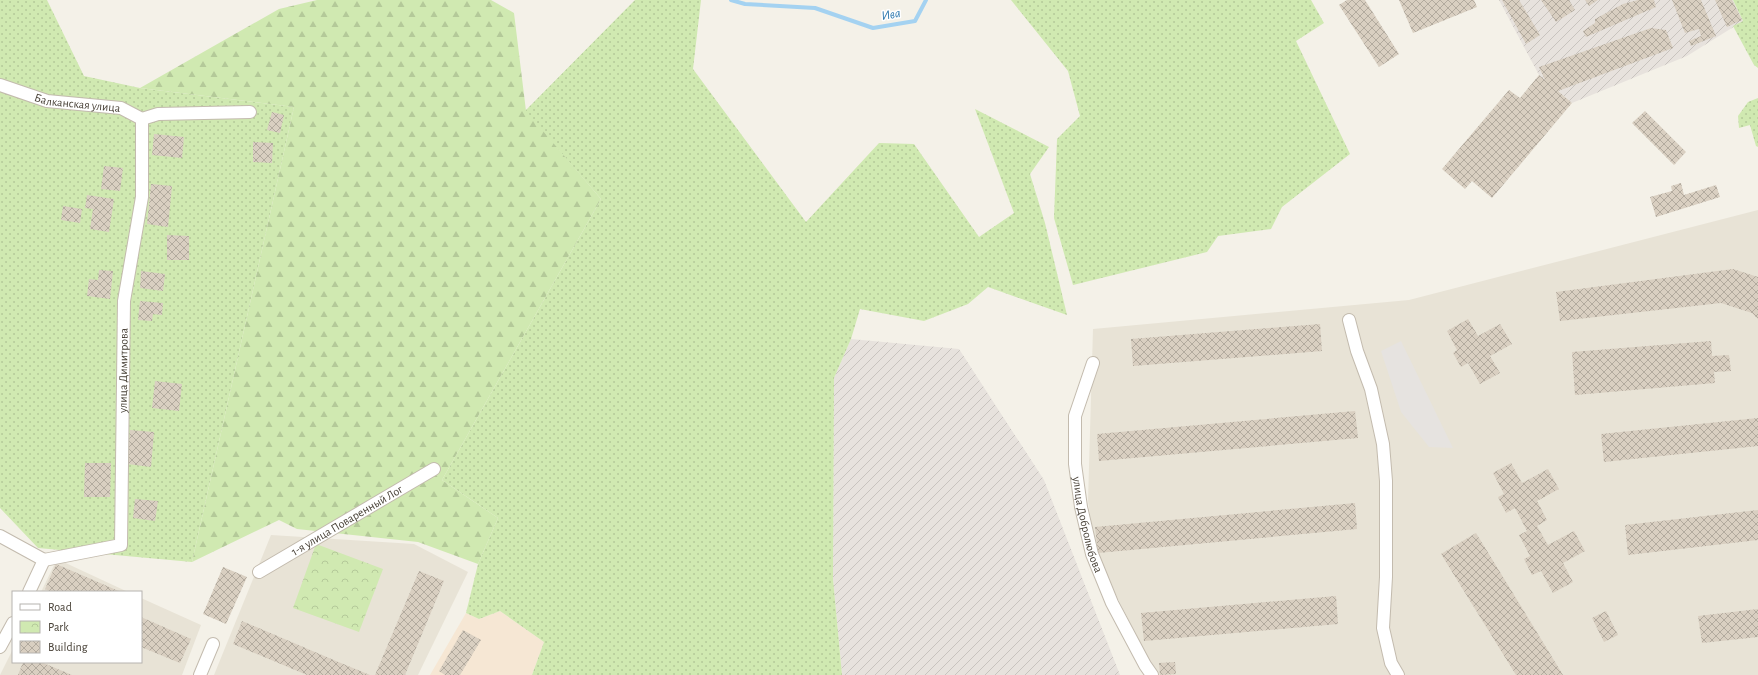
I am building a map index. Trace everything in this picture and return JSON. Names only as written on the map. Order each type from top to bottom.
[{"type":"street","name":"Балканская улица","points":[[0,85],[47,101],[121,108],[142,119]]},
{"type":"street","points":[[142,119],[158,114],[250,112]]},
{"type":"street","name":"улица Димитрова","points":[[44,560],[120,545],[124,301],[142,197],[142,119]]},
{"type":"street","points":[[1349,320],[1357,351],[1371,389],[1382,444],[1386,481],[1386,577],[1383,628],[1391,663],[1398,675]]},
{"type":"street","name":"улица Добролюбова","points":[[1093,363],[1075,416],[1076,464],[1081,506],[1092,554],[1112,603],[1145,665],[1152,675]]},
{"type":"street","name":"1-я улица Поваренный Лог","points":[[259,572],[434,469]]},
{"type":"street","points":[[0,536],[44,560],[29,591]]},
{"type":"street","points":[[0,647],[12,625]]},
{"type":"street","points":[[200,675],[213,644]]},
{"type":"shaded area","points":[[1499,0],[1733,0],[1743,21],[1687,56],[1572,103],[1539,75]]},
{"type":"shaded area","points":[[1758,210],[1758,675],[1157,675],[1096,556],[1088,501],[1093,329],[1409,300]]},
{"type":"shaded area","points":[[851,339],[959,349],[1044,480],[1120,675],[842,675],[833,579],[834,378]]},
{"type":"shaded area","points":[[1401,341],[1453,448],[1429,447],[1401,412],[1381,351]]},
{"type":"shaded area","points":[[271,535],[414,544],[468,572],[418,675],[214,675]]},
{"type":"shaded area","points":[[57,559],[126,591],[41,591]]},
{"type":"shaded area","points":[[142,598],[201,625],[182,675],[0,675],[12,651],[12,663],[142,663]]},
{"type":"shaded area","points":[[500,611],[544,642],[532,675],[430,675],[466,613],[479,619]]},
{"type":"green space","points":[[0,0],[47,0],[84,76],[140,88],[294,107],[192,562],[38,548],[0,508]]},
{"type":"green space","points":[[317,0],[491,0],[514,13],[526,111],[601,199],[442,480],[498,518],[478,564],[418,542],[297,529],[279,520],[192,562],[294,107],[140,88],[279,9]]},
{"type":"green space","points":[[635,0],[701,0],[693,69],[806,222],[879,143],[914,144],[979,237],[1014,213],[975,109],[1049,147],[1030,174],[1045,223],[1067,315],[988,287],[968,304],[924,321],[860,309],[851,339],[834,378],[833,579],[842,675],[532,675],[544,642],[500,611],[479,619],[466,613],[478,564],[498,518],[442,480],[601,199],[525,111]]},
{"type":"green space","points":[[1011,0],[1311,0],[1324,23],[1296,41],[1350,154],[1282,207],[1271,229],[1218,236],[1207,252],[1073,285],[1054,218],[1057,139],[1080,116],[1068,71]]},
{"type":"green space","points":[[1733,0],[1758,0],[1758,68],[1754,65],[1733,26],[1743,21]]},
{"type":"green space","points":[[1758,98],[1758,147],[1756,146],[1750,125],[1739,128],[1738,116],[1748,102]]},
{"type":"green space","points":[[316,544],[383,569],[359,632],[293,608]]},
{"type":"building","points":[[1347,0],[1365,0],[1399,54],[1379,67],[1339,5]]},
{"type":"building","points":[[1399,0],[1474,0],[1477,7],[1413,33]]},
{"type":"building","points":[[1502,0],[1519,0],[1540,35],[1526,44]]},
{"type":"building","points":[[1541,0],[1569,0],[1575,10],[1556,22]]},
{"type":"building","points":[[1585,0],[1598,0],[1589,6]]},
{"type":"building","points":[[1638,0],[1654,0],[1656,7],[1586,37],[1583,31],[1595,23],[1595,19],[1623,4]]},
{"type":"building","points":[[1672,0],[1701,0],[1716,36],[1691,46],[1689,41],[1701,36],[1699,29],[1685,33]]},
{"type":"building","points":[[1715,0],[1732,0],[1742,20],[1727,27]]},
{"type":"building","points":[[1651,28],[1666,30],[1673,48],[1558,91],[1572,103],[1492,198],[1472,181],[1465,189],[1442,169],[1509,90],[1520,98],[1539,75],[1545,80],[1539,67]]},
{"type":"building","points":[[1645,111],[1686,152],[1674,165],[1632,123]]},
{"type":"building","points":[[272,112],[284,115],[280,133],[267,130]]},
{"type":"building","points":[[154,134],[184,137],[182,158],[152,155]]},
{"type":"building","points":[[253,142],[273,143],[272,163],[253,162]]},
{"type":"building","points":[[104,166],[123,168],[120,191],[101,189]]},
{"type":"building","points":[[1681,183],[1684,195],[1716,185],[1720,197],[1656,217],[1650,197],[1672,191],[1671,186]]},
{"type":"building","points":[[151,184],[172,186],[168,227],[147,224]]},
{"type":"building","points":[[87,195],[114,199],[109,232],[90,229],[93,209],[85,208]]},
{"type":"building","points":[[63,206],[82,209],[80,223],[61,220]]},
{"type":"building","points":[[167,235],[189,236],[189,260],[167,260]]},
{"type":"building","points":[[1733,269],[1758,277],[1758,319],[1752,313],[1721,303],[1560,321],[1556,292]]},
{"type":"building","points":[[99,270],[113,271],[110,299],[87,296],[89,279],[98,280]]},
{"type":"building","points":[[141,271],[165,274],[163,291],[140,288]]},
{"type":"building","points":[[140,301],[163,303],[162,315],[153,314],[152,321],[138,320]]},
{"type":"building","points":[[1468,319],[1478,336],[1500,324],[1512,344],[1490,356],[1500,373],[1480,384],[1468,363],[1461,367],[1453,353],[1457,350],[1447,331]]},
{"type":"building","points":[[1320,324],[1322,351],[1133,366],[1131,339]]},
{"type":"building","points":[[1711,341],[1712,356],[1729,355],[1731,371],[1714,372],[1715,383],[1575,395],[1572,352]]},
{"type":"building","points":[[155,381],[182,384],[179,411],[152,408]]},
{"type":"building","points":[[1355,411],[1358,438],[1099,461],[1097,434]]},
{"type":"building","points":[[1758,418],[1758,446],[1604,462],[1601,434]]},
{"type":"building","points":[[130,430],[154,432],[151,467],[127,464]]},
{"type":"building","points":[[85,463],[111,463],[110,497],[84,497]]},
{"type":"building","points":[[1511,463],[1522,483],[1548,469],[1559,489],[1537,501],[1547,520],[1537,526],[1548,545],[1574,531],[1585,551],[1563,563],[1573,582],[1553,593],[1541,571],[1532,575],[1524,559],[1530,556],[1519,535],[1527,531],[1515,508],[1506,513],[1498,497],[1504,494],[1493,473]]},
{"type":"building","points":[[135,499],[158,501],[155,521],[133,518]]},
{"type":"building","points":[[1355,503],[1357,529],[1098,553],[1095,527]]},
{"type":"building","points":[[1758,510],[1758,540],[1628,555],[1625,525]]},
{"type":"building","points":[[1476,533],[1563,675],[1516,675],[1441,554]]},
{"type":"building","points":[[56,564],[119,591],[49,591],[45,589]]},
{"type":"building","points":[[223,567],[247,577],[226,624],[203,614]]},
{"type":"building","points":[[419,571],[444,581],[405,675],[375,675]]},
{"type":"building","points":[[1336,596],[1338,624],[1144,641],[1141,613]]},
{"type":"building","points":[[1758,609],[1758,637],[1702,643],[1698,616]]},
{"type":"building","points":[[1606,611],[1618,635],[1604,642],[1592,618]]},
{"type":"building","points":[[142,617],[191,639],[180,663],[142,647]]},
{"type":"building","points":[[242,621],[370,675],[307,675],[233,644]]},
{"type":"building","points":[[463,630],[481,640],[460,675],[445,675],[439,671]]},
{"type":"building","points":[[1175,662],[1176,674],[1160,675],[1159,663]]},
{"type":"building","points":[[23,663],[43,663],[72,675],[18,675]]},
{"type":"waterway","name":"Ива","points":[[731,0],[745,4],[815,8],[873,28],[915,21],[926,0]]}]
